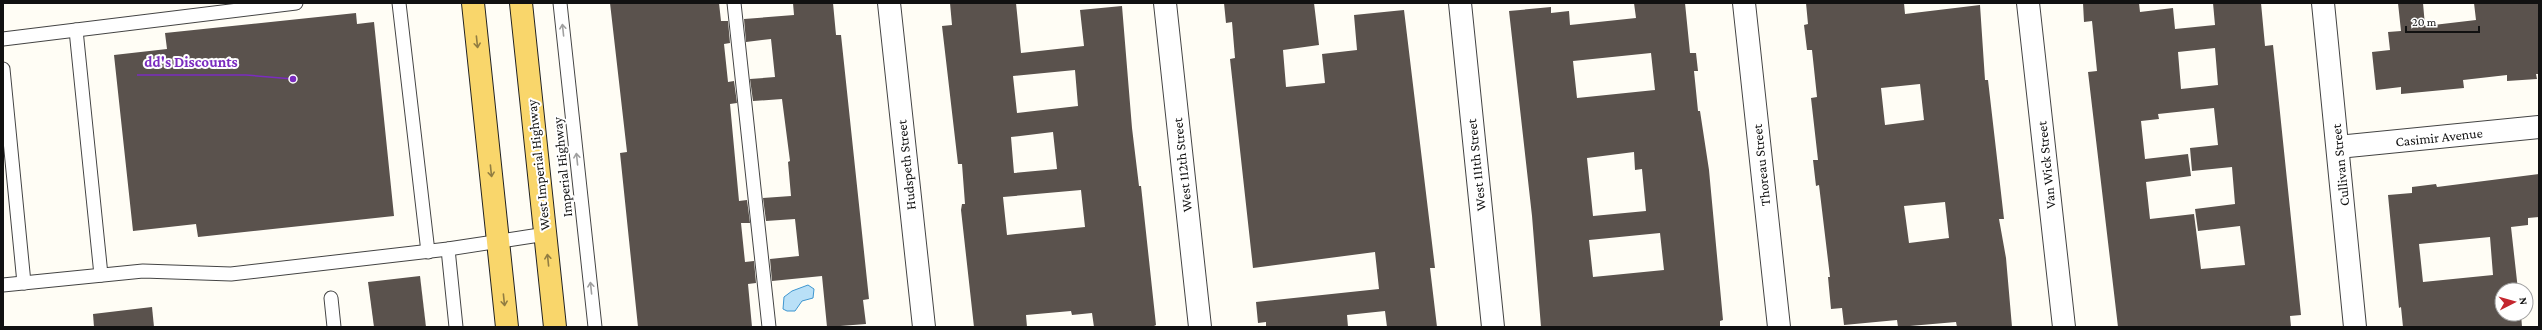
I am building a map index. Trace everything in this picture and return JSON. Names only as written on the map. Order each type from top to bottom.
[{"type":"main road","points":[[473,3],[507,327]]},
{"type":"main road","name":"West Imperial Highway","points":[[521,3],[555,327]]},
{"type":"street","name":"Hudspeth Street","points":[[889,3],[924,327]]},
{"type":"street","name":"West 112th Street","points":[[1165,3],[1200,327]]},
{"type":"street","name":"West 111th Street","points":[[1460,3],[1493,327]]},
{"type":"street","name":"Thoreau Street","points":[[1744,3],[1779,327]]},
{"type":"street","name":"Van Wick Street","points":[[2028,3],[2064,327]]},
{"type":"street","name":"Cullivan Street","points":[[2323,3],[2355,327]]},
{"type":"street","name":"Casimir Avenue","points":[[2338,147],[2539,126]]},
{"type":"lane","points":[[3,39],[296,3]]},
{"type":"lane","points":[[399,3],[428,252]]},
{"type":"lane","name":"Imperial Highway","points":[[560,3],[595,327]]},
{"type":"lane","points":[[734,3],[769,327]]},
{"type":"lane","points":[[76,30],[100,275]]},
{"type":"lane","points":[[3,69],[24,283]]},
{"type":"lane","points":[[3,285],[143,271],[231,274],[428,252],[546,234]]},
{"type":"lane","points":[[448,249],[456,327]]},
{"type":"lane","points":[[331,298],[334,327]]},
{"type":"water","points":[[808,285],[814,289],[813,298],[802,301],[795,311],[787,311],[783,309],[784,297],[792,291]]},
{"type":"building","points":[[610,3],[719,3],[721,21],[728,21],[730,43],[724,44],[728,82],[734,81],[737,103],[730,104],[739,201],[747,200],[750,223],[741,223],[745,262],[754,261],[756,283],[748,284],[752,327],[638,327],[620,153],[627,152]]},
{"type":"building","points":[[793,3],[833,3],[836,35],[841,35],[869,299],[863,300],[866,324],[827,327],[822,276],[772,281],[770,259],[799,256],[795,219],[766,221],[763,198],[791,196],[788,162],[790,161],[782,99],[753,101],[750,79],[775,77],[771,39],[746,42],[744,19],[794,15]]},
{"type":"building","points":[[950,3],[1016,3],[1021,53],[1084,46],[1080,10],[1122,6],[1132,128],[1139,186],[1141,186],[1156,325],[1152,327],[1094,327],[1092,313],[1072,315],[1071,311],[1026,315],[1027,327],[974,327],[961,210],[962,204],[965,204],[962,164],[958,164],[942,26],[952,25]],"holes":[[[1075,70],[1078,106],[1017,113],[1013,76]],[[1053,132],[1057,169],[1014,173],[1011,137]],[[1081,190],[1085,227],[1007,235],[1003,197]]]},
{"type":"building","points":[[1224,3],[1314,3],[1319,45],[1283,50],[1286,87],[1325,83],[1322,54],[1357,50],[1354,15],[1404,10],[1435,268],[1430,268],[1437,327],[1387,327],[1385,311],[1347,315],[1348,327],[1266,327],[1266,322],[1258,323],[1256,302],[1379,289],[1375,252],[1253,268],[1230,59],[1235,58],[1232,22],[1226,23]]},
{"type":"building","points":[[1634,3],[1685,3],[1690,53],[1696,53],[1698,71],[1694,71],[1698,111],[1700,111],[1709,170],[1723,320],[1720,321],[1720,327],[1541,327],[1532,216],[1509,11],[1551,7],[1551,13],[1569,11],[1570,25],[1636,18]],"holes":[[[1651,53],[1655,90],[1577,98],[1573,61]],[[1634,152],[1635,170],[1642,169],[1646,211],[1593,216],[1587,158]],[[1660,233],[1664,270],[1593,277],[1589,240]]]},
{"type":"building","points":[[1806,3],[1904,3],[1905,14],[1980,5],[1985,80],[1988,80],[2004,219],[1999,219],[2006,258],[2012,327],[1957,327],[1956,322],[1898,327],[1897,320],[1844,325],[1842,308],[1831,309],[1828,277],[1830,277],[1819,185],[1816,186],[1813,160],[1818,160],[1811,98],[1817,97],[1812,50],[1807,50],[1804,25],[1808,24]],"holes":[[[1920,84],[1924,120],[1885,125],[1881,88]],[[1945,202],[1949,238],[1909,243],[1904,206]]]},
{"type":"building","points":[[2083,3],[2139,3],[2140,12],[2173,8],[2175,29],[2215,25],[2213,3],[2261,3],[2265,46],[2273,45],[2301,315],[2290,316],[2291,327],[2118,327],[2088,72],[2097,71],[2092,21],[2084,22]],"holes":[[[2215,48],[2218,85],[2181,89],[2178,52]],[[2214,108],[2218,145],[2190,148],[2192,171],[2232,167],[2235,204],[2195,209],[2198,231],[2240,226],[2245,265],[2201,269],[2194,214],[2150,219],[2146,182],[2191,176],[2188,154],[2145,159],[2141,121],[2159,119],[2158,114]]]},
{"type":"building","points":[[2398,3],[2423,3],[2425,26],[2476,20],[2474,3],[2539,3],[2539,74],[2536,74],[2537,79],[2507,81],[2507,75],[2463,80],[2464,88],[2401,94],[2401,87],[2376,90],[2372,52],[2390,50],[2388,32],[2401,31]]},
{"type":"building","points":[[356,13],[357,24],[374,22],[394,216],[198,237],[196,224],[133,231],[114,55],[167,49],[165,33]]},
{"type":"building","points":[[2539,174],[2539,217],[2528,218],[2528,225],[2511,227],[2517,282],[2494,282],[2494,322],[2522,322],[2522,327],[2403,327],[2401,307],[2399,308],[2388,195],[2412,193],[2412,187],[2436,184],[2437,187]],"holes":[[[2490,237],[2493,275],[2423,282],[2419,244]]]},
{"type":"building","points":[[420,276],[426,327],[374,327],[368,282]]},
{"type":"building","points":[[152,307],[154,327],[94,327],[93,314]]},
{"type":"place","name":"dd's Discounts","points":[[293,79]]}]
